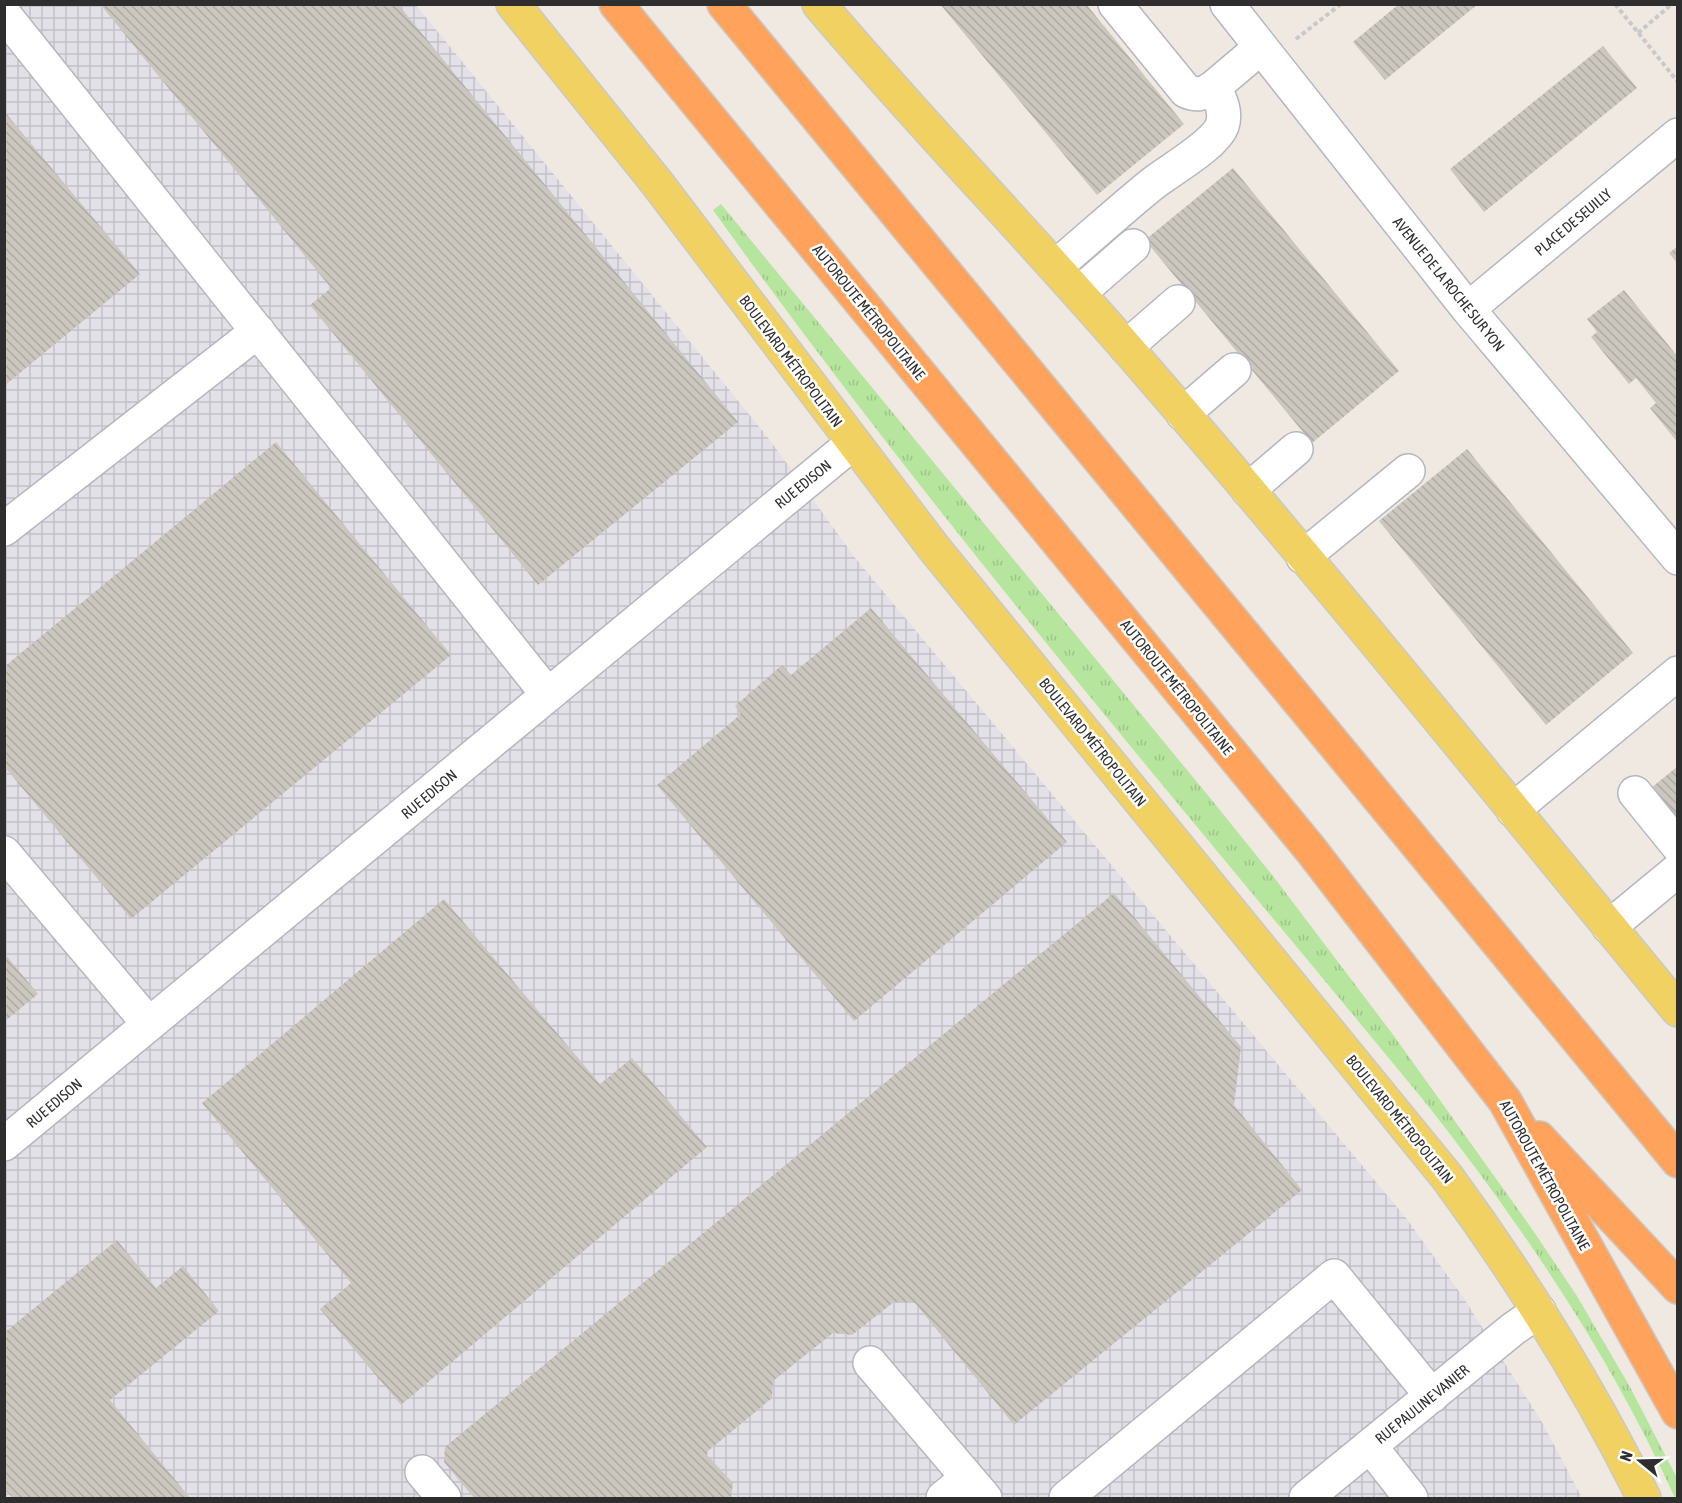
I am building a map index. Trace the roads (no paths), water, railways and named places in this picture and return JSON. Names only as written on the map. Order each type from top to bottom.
[{"type":"highway","name":"AUTOROUTE MÉTROPOLITAINE","points":[[616,4],[1311,850],[1505,1101],[1677,1412]]},
{"type":"highway","points":[[724,4],[1677,1161]]},
{"type":"highway","points":[[1505,1101],[1677,1287]]},
{"type":"main road","name":"BOULEVARD MÉTROPOLITAIN","points":[[513,4],[657,183],[934,548],[1433,1159],[1481,1222],[1588,1392],[1644,1498]]},
{"type":"main road","points":[[831,9],[917,116],[1079,293],[1248,490],[1677,1010]]},
{"type":"street","points":[[1115,4],[1186,91],[1203,93],[1265,54]]},
{"type":"street","name":"AVENUE DE LA ROCHE SUR YON","points":[[1231,6],[1265,54],[1468,309],[1677,558]]},
{"type":"street","points":[[4,14],[548,695]]},
{"type":"street","points":[[1055,267],[1145,173],[1203,147],[1219,132],[1223,109],[1214,87]]},
{"type":"street","name":"PLACE DE SEUILLY","points":[[1468,309],[1677,135]]},
{"type":"street","points":[[1079,293],[1133,246]]},
{"type":"street","points":[[1126,347],[1178,302]]},
{"type":"street","points":[[4,529],[258,332]]},
{"type":"street","points":[[1183,414],[1234,370]]},
{"type":"street","name":"RUE EDISON","points":[[4,1144],[853,443]]},
{"type":"street","points":[[1248,490],[1296,449]]},
{"type":"street","points":[[1303,557],[1408,471]]},
{"type":"street","points":[[1512,810],[1677,673]]},
{"type":"street","points":[[1635,793],[1677,846]]},
{"type":"street","points":[[4,853],[149,1024]]},
{"type":"street","points":[[1609,927],[1677,870]]},
{"type":"street","points":[[1066,1498],[1334,1276],[1432,1396]]},
{"type":"street","name":"RUE PAULINE VANIER","points":[[1306,1498],[1513,1329],[1539,1311]]},
{"type":"street","points":[[870,1363],[965,1492]]},
{"type":"street","points":[[1370,1446],[1411,1498]]},
{"type":"street","points":[[422,1472],[444,1498]]}]
